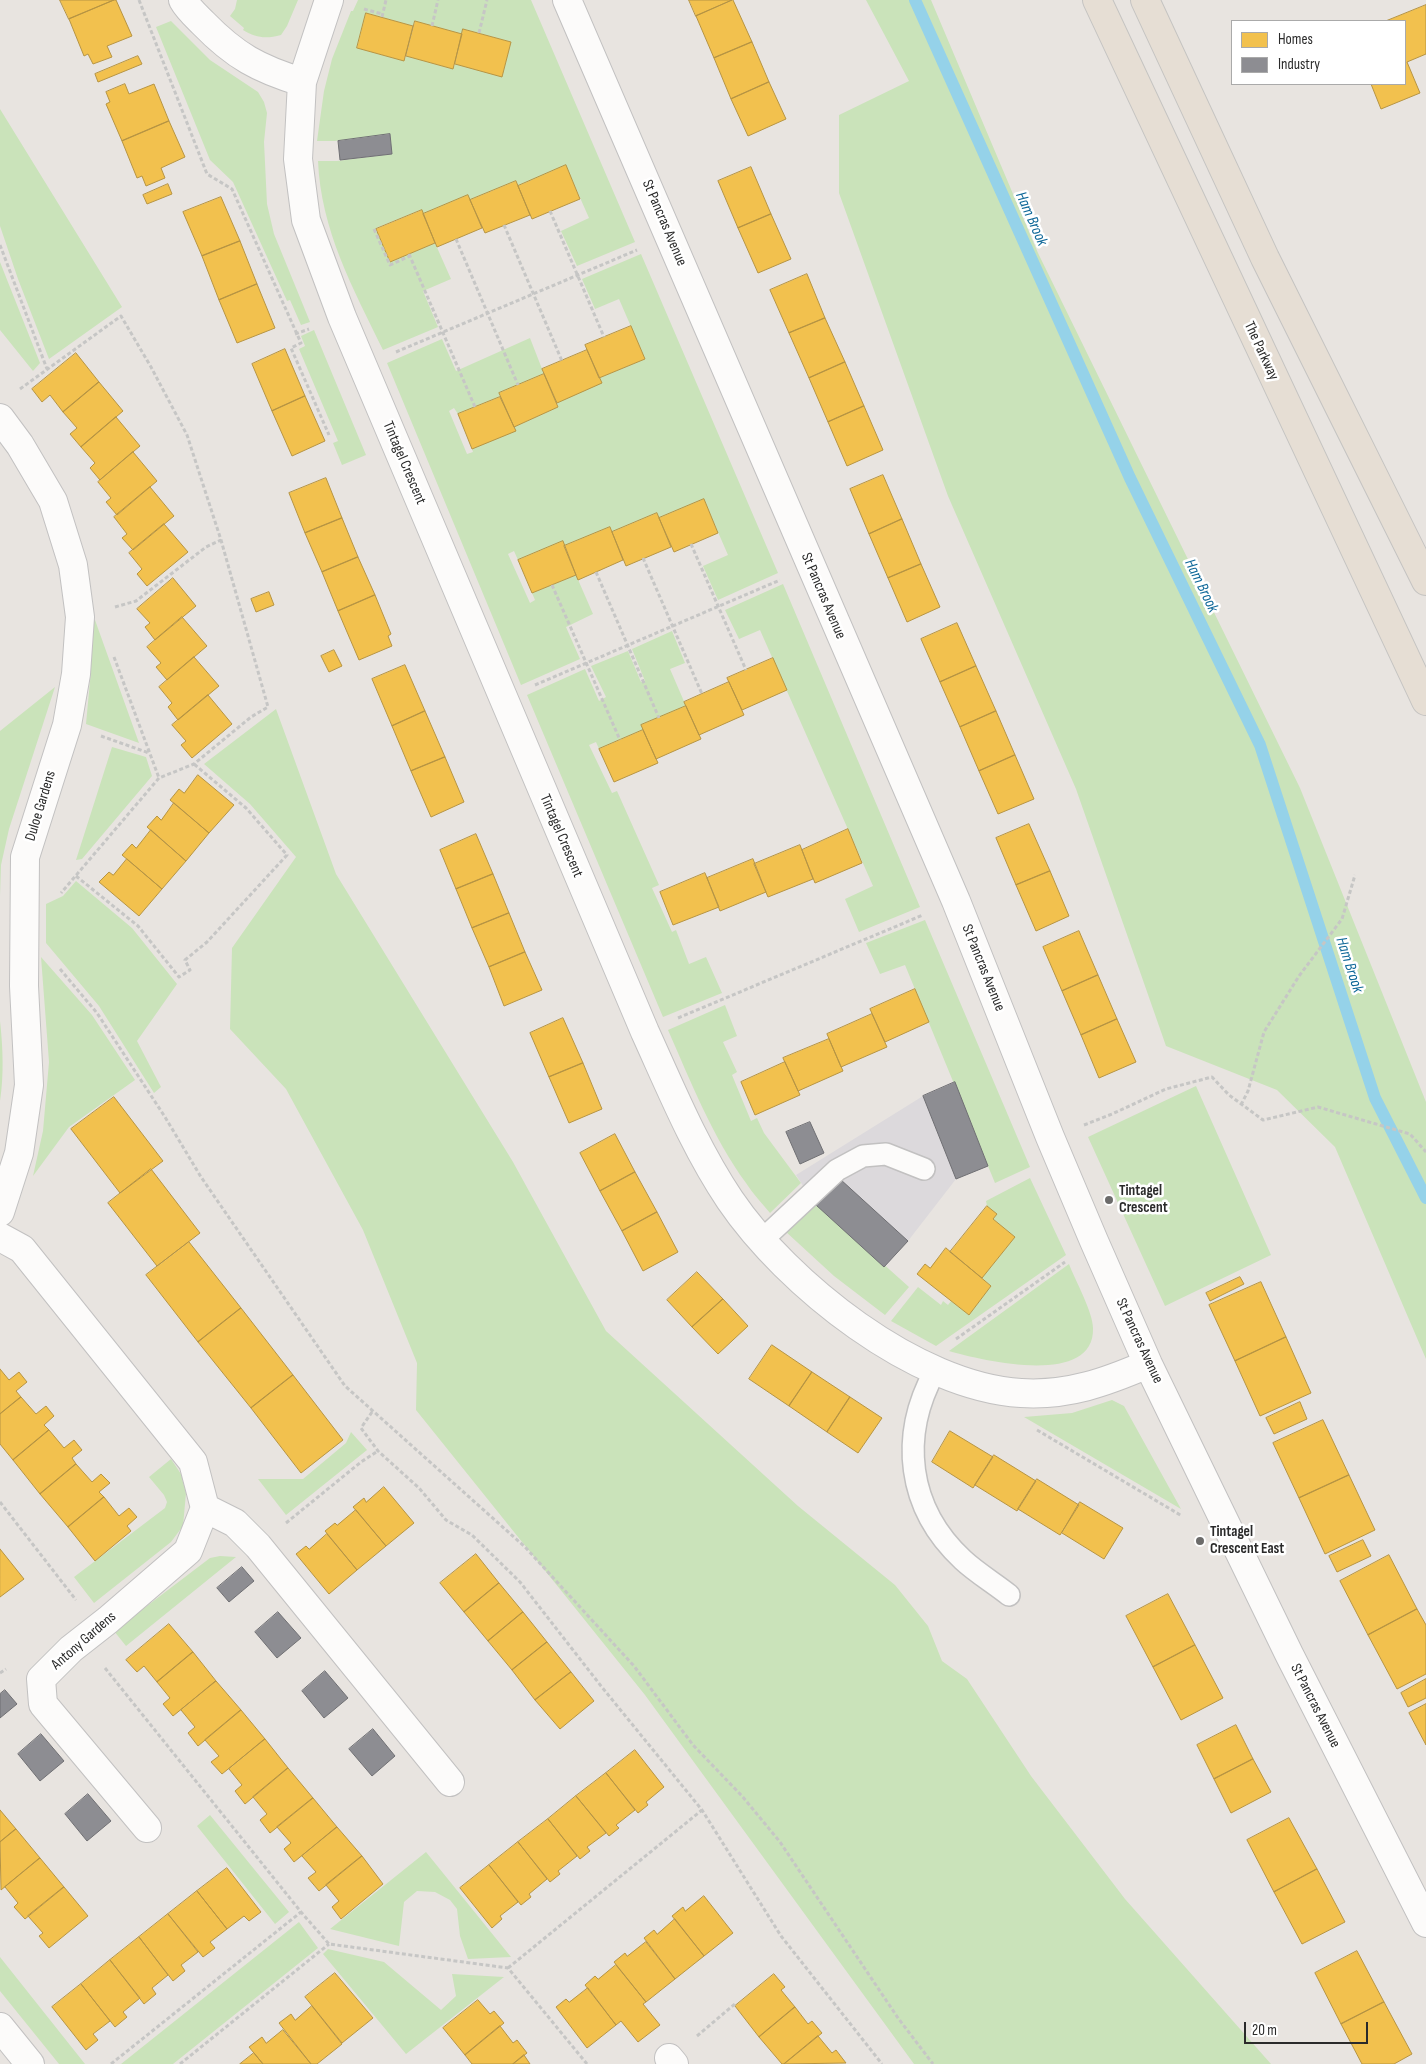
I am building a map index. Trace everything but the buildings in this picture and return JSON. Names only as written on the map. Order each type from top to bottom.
[{"type":"highway","name":"The Parkway","points":[[1097,0],[1426,701]]},
{"type":"highway","points":[[1145,0],[1265,258],[1426,581]]},
{"type":"street","points":[[183,0],[186,6],[211,31],[238,54],[270,72],[302,82]]},
{"type":"street","name":"Tintagel Crescent","points":[[329,0],[302,82],[298,159],[306,220],[342,317],[645,1032],[692,1135],[730,1200],[761,1241],[799,1278],[836,1309],[877,1339],[928,1367],[984,1387],[1020,1393],[1049,1393],[1079,1389],[1107,1381],[1148,1364]]},
{"type":"street","name":"St Pancras Avenue","points":[[567,0],[956,901],[1050,1137],[1148,1364],[1327,1731],[1426,1923]]},
{"type":"street","name":"Duloe Gardens","points":[[0,418],[20,445],[53,501],[73,565],[80,617],[76,674],[67,725],[25,857],[24,986],[30,1085],[19,1153],[0,1212]]},
{"type":"street","points":[[0,1236],[22,1248],[193,1462],[205,1508],[235,1523],[258,1546],[450,1782]]},
{"type":"street","name":"Antony Gardens","points":[[147,1828],[44,1704],[41,1679],[71,1649],[108,1620],[188,1551],[205,1508]]},
{"type":"street","points":[[0,2027],[30,2064]]},
{"type":"lane","points":[[761,1241],[837,1170],[863,1156],[886,1154],[924,1169]]},
{"type":"lane","points":[[928,1367],[926,1386],[914,1424],[913,1466],[919,1494],[938,1530],[962,1560],[1009,1595]]},
{"type":"path","points":[[139,0],[207,174],[232,189],[301,343],[291,348],[329,435]]},
{"type":"path","points":[[382,17],[386,0]]},
{"type":"path","points":[[432,26],[438,0]]},
{"type":"path","points":[[479,33],[487,0]]},
{"type":"path","points":[[550,212],[604,337]]},
{"type":"path","points":[[504,225],[562,361]]},
{"type":"path","points":[[374,229],[390,265],[410,255],[475,407]]},
{"type":"path","points":[[456,239],[518,385]]},
{"type":"path","points":[[0,245],[48,368]]},
{"type":"path","points":[[420,342],[612,261]]},
{"type":"path","points":[[16,393],[121,316],[187,435],[221,540],[268,707],[251,717],[194,764],[159,778],[90,859]]},
{"type":"path","points":[[80,617],[136,601],[206,547],[221,540]]},
{"type":"path","points":[[691,544],[746,670]]},
{"type":"path","points":[[643,558],[702,694]]},
{"type":"path","points":[[563,673],[810,566]]},
{"type":"path","points":[[596,572],[659,718]]},
{"type":"path","points":[[552,585],[620,740]]},
{"type":"path","points":[[114,656],[159,778]]},
{"type":"path","points":[[67,725],[150,753]]},
{"type":"path","points":[[76,876],[138,926],[179,977],[190,970],[185,960],[207,942],[287,855],[246,808],[194,764]]},
{"type":"path","points":[[1241,1105],[1248,1091],[1264,1032],[1299,976],[1342,919],[1355,875]]},
{"type":"path","points":[[645,1032],[956,901]]},
{"type":"path","points":[[23,933],[42,947],[97,1013],[217,1201],[345,1386],[526,1547],[634,1666],[692,1745],[742,1796],[780,1842],[898,2018],[932,2064]]},
{"type":"path","points":[[1050,1137],[1112,1114],[1166,1089],[1212,1077],[1228,1096],[1262,1120],[1318,1107],[1385,1125],[1410,1134],[1426,1152]]},
{"type":"path","points":[[928,1367],[1094,1241]]},
{"type":"path","points":[[372,1412],[361,1428],[378,1451],[419,1488],[446,1520],[472,1535],[520,1582],[601,1686],[702,1810],[781,1936],[882,2064]]},
{"type":"path","points":[[1034,1428],[1186,1518],[1218,1508]]},
{"type":"path","points":[[294,1516],[361,1462],[378,1451]]},
{"type":"path","points":[[0,1502],[82,1607],[108,1620]]},
{"type":"path","points":[[82,1640],[301,1912],[329,1944],[508,1968],[588,2064]]},
{"type":"path","points":[[508,1968],[702,1810]]},
{"type":"path","points":[[111,2064],[301,1912]]},
{"type":"path","points":[[180,2064],[329,1944]]},
{"type":"path","points":[[698,2035],[736,2003]]},
{"type":"shaded area","points":[[955,1082],[988,1166],[956,1179],[908,1241],[884,1266],[813,1201],[796,1175],[923,1096]]},
{"type":"green space","points":[[237,0],[298,0],[281,35],[266,37],[252,35],[243,30],[244,28],[230,16],[235,9]]},
{"type":"green space","points":[[358,0],[531,0],[635,242],[577,266],[561,231],[589,218],[566,166],[518,186],[516,181],[470,200],[468,196],[423,214],[421,210],[376,228],[390,262],[435,243],[451,279],[423,291],[438,327],[383,350],[340,258],[325,211],[320,187],[318,161],[337,161],[392,154],[390,134],[335,141],[317,141],[324,91],[332,59],[351,11],[353,11]],"holes":[[[367,13],[413,26],[415,21],[462,34],[464,29],[511,42],[502,76],[455,64],[453,69],[406,56],[404,61],[357,48]]]},
{"type":"green space","points":[[866,0],[931,0],[1038,253],[1300,788],[1426,1102],[1426,1359],[1335,1147],[1277,1090],[1166,1046],[1076,789],[948,496],[839,193],[839,115],[909,81]]},
{"type":"green space","points":[[171,21],[210,60],[258,92],[264,102],[267,113],[264,142],[267,204],[274,234],[310,322],[301,325],[290,300],[287,301],[233,182],[210,160],[156,27]]},
{"type":"green space","points":[[0,109],[122,307],[49,359],[0,226]]},
{"type":"green space","points":[[641,254],[778,573],[718,600],[703,566],[728,555],[704,500],[659,518],[657,513],[612,532],[610,528],[564,546],[562,542],[518,560],[514,551],[508,554],[530,603],[535,600],[532,593],[576,575],[593,614],[566,627],[580,659],[521,685],[387,363],[442,339],[456,371],[530,338],[544,374],[499,393],[500,397],[458,414],[454,408],[449,411],[467,454],[473,452],[472,449],[558,407],[557,403],[599,378],[645,359],[619,299],[595,309],[582,279]]},
{"type":"green space","points":[[0,262],[40,363],[33,371],[0,330]]},
{"type":"green space","points":[[314,330],[366,455],[342,465],[333,443],[338,441],[299,349],[305,346],[301,336]]},
{"type":"green space","points":[[783,584],[920,907],[859,932],[845,899],[873,886],[760,630],[739,639],[725,610]]},
{"type":"green space","points":[[95,620],[139,743],[86,724],[91,670],[89,621]]},
{"type":"green space","points":[[672,631],[685,663],[670,669],[686,706],[643,730],[599,749],[596,742],[589,745],[612,793],[617,791],[659,885],[652,888],[672,932],[676,930],[689,964],[706,957],[722,993],[663,1017],[527,695],[585,669],[599,701],[606,697],[591,666],[628,651],[641,682],[645,681],[632,649]]},
{"type":"green space","points":[[55,687],[9,829],[1,865],[0,896],[0,731]]},
{"type":"green space","points":[[276,709],[336,874],[513,1162],[606,1331],[798,1506],[895,1585],[928,1626],[942,1661],[967,1679],[1031,1776],[1125,1899],[1271,2064],[914,2064],[645,1695],[416,1410],[417,1363],[363,1230],[286,1089],[230,1029],[232,948],[296,857],[250,804],[204,764]]},
{"type":"green space","points":[[112,747],[146,757],[152,776],[82,859],[76,860]]},
{"type":"green space","points":[[76,881],[132,928],[177,984],[137,1041],[161,1087],[154,1093],[99,1006],[46,943],[46,904],[63,896]]},
{"type":"green space","points":[[925,920],[1030,1167],[995,1183],[905,965],[880,974],[866,943]]},
{"type":"green space","points":[[41,957],[92,1015],[135,1080],[69,1127],[33,1176],[43,1131],[49,1062]]},
{"type":"green space","points":[[725,1005],[737,1036],[723,1042],[737,1072],[732,1075],[751,1121],[757,1118],[764,1133],[801,1183],[770,1213],[734,1166],[723,1147],[703,1108],[668,1030]]},
{"type":"green space","points":[[0,1021],[3,1061],[0,1101]]},
{"type":"green space","points":[[1196,1086],[1271,1255],[1165,1306],[1088,1137]]},
{"type":"green space","points":[[1030,1178],[1066,1255],[936,1346],[891,1321],[918,1287],[941,1305],[943,1301],[948,1305],[951,1301],[969,1315],[991,1286],[982,1278],[1015,1237],[993,1219],[997,1214],[987,1206],[986,1201]]},
{"type":"green space","points":[[813,1201],[909,1287],[885,1315],[834,1276],[785,1231]]},
{"type":"green space","points":[[1069,1264],[1087,1305],[1093,1328],[1089,1347],[1076,1358],[1056,1364],[1033,1365],[985,1360],[949,1351]]},
{"type":"green space","points":[[1112,1400],[1124,1406],[1181,1509],[1024,1417],[1072,1413]]},
{"type":"green space","points":[[351,1432],[367,1450],[286,1515],[258,1479],[303,1479],[346,1443]]},
{"type":"green space","points":[[171,1459],[181,1474],[186,1493],[183,1526],[171,1542],[94,1603],[74,1577],[165,1508],[167,1502],[164,1495],[149,1477]]},
{"type":"green space","points":[[220,1556],[236,1557],[126,1646],[114,1631],[210,1558]]},
{"type":"green space","points":[[210,1815],[289,1912],[275,1924],[197,1826]]},
{"type":"green space","points":[[426,1852],[511,1957],[468,1959],[460,1936],[457,1909],[450,1900],[435,1892],[417,1891],[404,1902],[399,1946],[330,1929]]},
{"type":"green space","points":[[299,1922],[318,1948],[173,2064],[121,2064]]},
{"type":"green space","points":[[328,1949],[384,1962],[441,2010],[456,1996],[452,1974],[504,1977],[406,2054],[323,1954]]},
{"type":"green space","points":[[0,1957],[85,2064],[59,2064],[0,1991]]},
{"type":"waterway","name":"Ham Brook","points":[[915,0],[1130,478],[1260,745],[1375,1098],[1426,1198]]},
{"type":"place","name":"Tintagel Crescent","points":[[1109,1200]]},
{"type":"place","name":"Tintagel Crescent East","points":[[1200,1541]]}]
